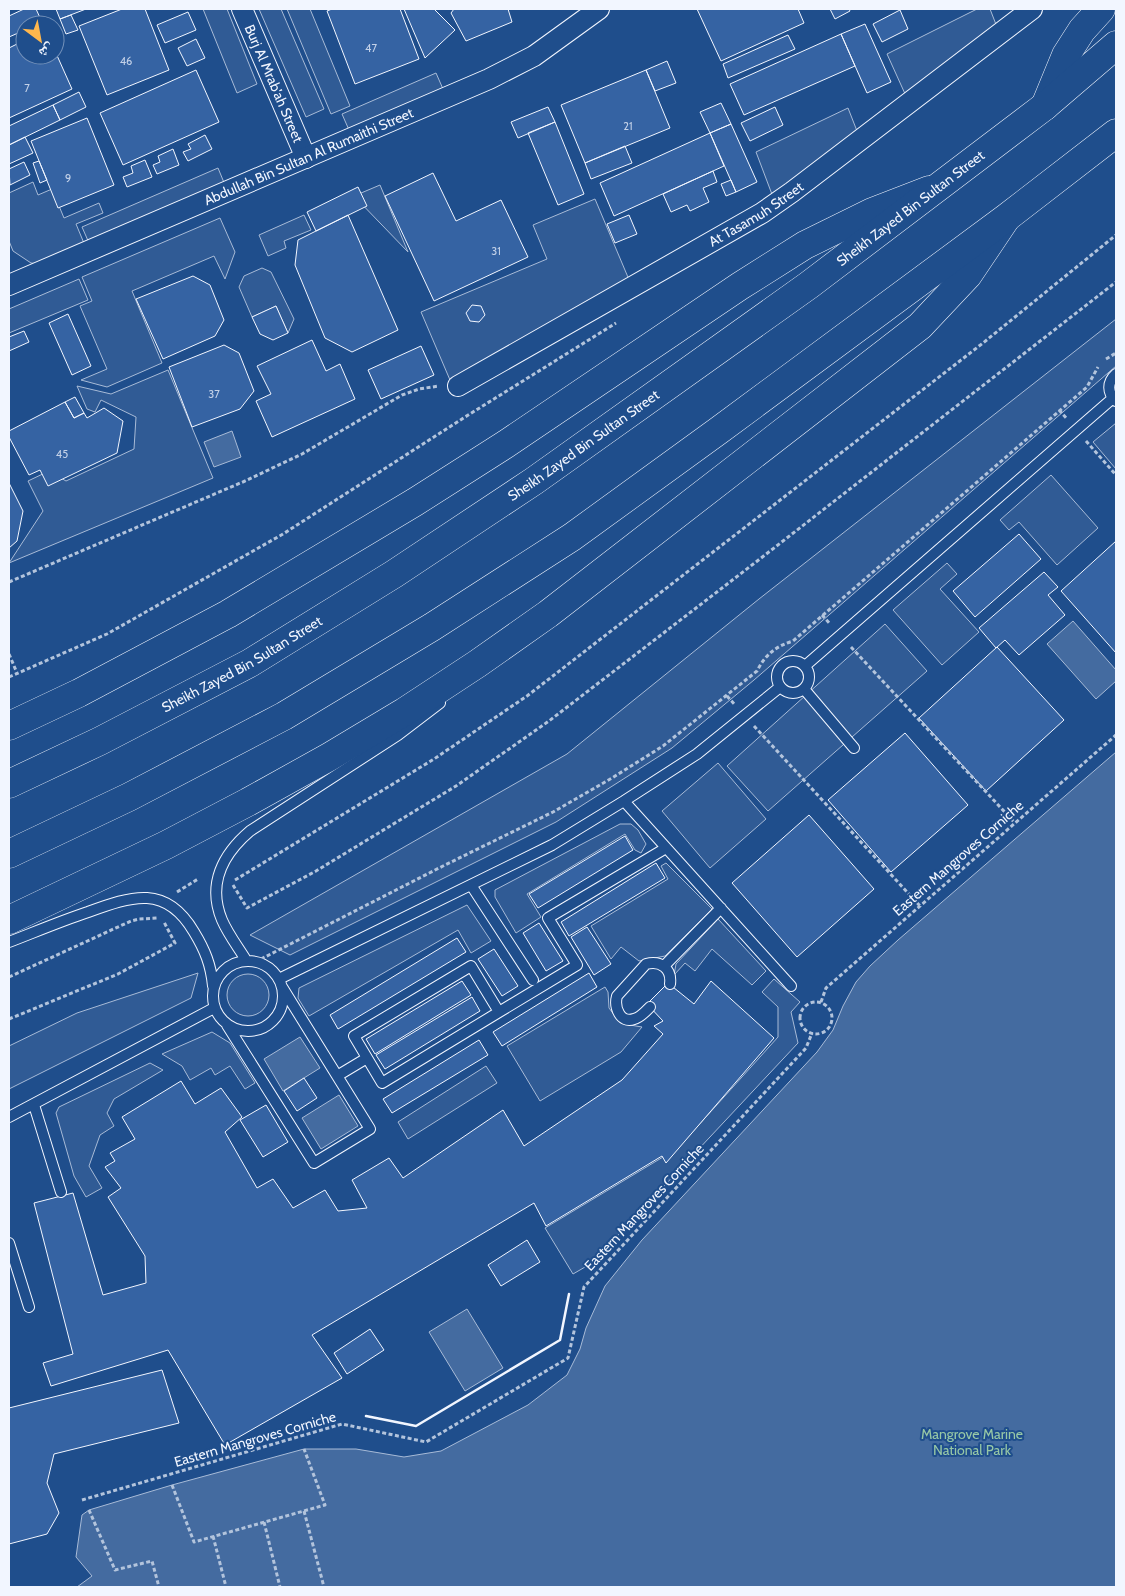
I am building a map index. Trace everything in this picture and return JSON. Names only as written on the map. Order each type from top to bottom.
[{"type":"main road","points":[[1044,106],[1066,55],[1082,30],[1101,9]]},
{"type":"main road","name":"Sheikh Zayed Bin Sultan Street","points":[[9,784],[100,742],[250,664],[394,574],[534,481],[809,285],[1044,106],[1116,45]]},
{"type":"main road","points":[[9,854],[129,797],[284,716],[432,627],[572,537],[1006,218],[1116,133]]},
{"type":"main road","points":[[9,726],[79,693],[220,619],[415,502],[506,444],[740,286],[805,245],[872,212],[942,184]]},
{"type":"main road","points":[[9,920],[141,858],[248,802],[404,712],[477,664],[556,608],[920,326],[968,276],[1006,218]]},
{"type":"street","name":"Burj Al Mrab'ah Street","points":[[242,9],[306,158]]},
{"type":"street","name":"Abdullah Bin Sultan Al Rumaithi Street","points":[[9,285],[512,69],[534,56],[599,9]]},
{"type":"street","name":"At Tasamuh Street","points":[[458,386],[762,213],[1032,9]]},
{"type":"lane","points":[[805,666],[1115,400],[1109,387],[1112,377],[1116,374]]},
{"type":"lane","points":[[795,661],[805,666],[808,670],[809,680],[804,689],[795,693],[784,691],[780,688],[777,677],[780,667],[785,663],[795,661]]},
{"type":"lane","points":[[246,960],[223,921],[217,897],[217,884],[220,872],[231,850],[250,831],[420,720],[453,691],[477,664]]},
{"type":"lane","points":[[280,983],[552,845],[697,754],[780,688]]},
{"type":"lane","points":[[804,689],[854,748]]},
{"type":"lane","points":[[624,801],[791,986]]},
{"type":"lane","points":[[499,1012],[470,966],[354,1036],[382,1083],[577,965],[548,918],[666,848]]},
{"type":"lane","points":[[471,885],[533,980]]},
{"type":"lane","points":[[9,942],[66,919],[116,902],[135,898],[154,899],[176,908],[188,920],[209,960],[214,1008],[219,1017],[228,1025],[238,1030],[249,1031],[260,1029],[270,1024],[282,1005],[283,994],[280,983]]},
{"type":"lane","points":[[664,966],[721,908]]},
{"type":"lane","points":[[213,986],[225,968],[234,963],[246,960],[257,961],[267,966],[280,983],[370,1128],[314,1163],[228,1025]]},
{"type":"lane","points":[[650,1007],[636,1019],[630,1020],[617,1011],[616,996],[642,967],[652,962],[664,966],[669,973],[670,984]]},
{"type":"lane","points":[[9,1117],[214,1008]]},
{"type":"lane","points":[[337,1076],[367,1058]]},
{"type":"lane","points":[[34,1105],[61,1192]]},
{"type":"lane","points":[[9,1243],[29,1307]]},
{"type":"path","points":[[1116,235],[976,350],[527,696],[434,759],[232,882],[247,908],[316,871],[456,786],[549,721],[1116,282]]},
{"type":"path","points":[[257,961],[443,866],[554,812],[663,746],[757,671],[772,650],[792,641],[1086,387],[1102,362],[1116,353]]},
{"type":"path","points":[[9,582],[245,481],[294,458],[402,395],[432,386],[458,386]]},
{"type":"path","points":[[822,615],[1015,823]]},
{"type":"path","points":[[9,654],[17,673]]},
{"type":"path","points":[[727,696],[920,906]]},
{"type":"path","name":"Eastern Mangroves Corniche","points":[[821,1002],[826,988],[1116,735]]},
{"type":"path","points":[[177,892],[198,879]]},
{"type":"path","points":[[9,978],[131,921],[148,918],[162,919],[175,943],[118,974],[9,1018]]},
{"type":"path","points":[[821,1002],[829,1008],[831,1022],[826,1030],[812,1033],[803,1027],[800,1022],[801,1011],[809,1003],[821,1002]]},
{"type":"path","name":"Eastern Mangroves Corniche","points":[[82,1500],[342,1424],[426,1442],[568,1358],[584,1288],[806,1048],[812,1033]]},
{"type":"path","points":[[172,1485],[194,1542],[325,1506],[304,1449]]},
{"type":"path","points":[[89,1510],[115,1570],[152,1561],[159,1587]]},
{"type":"path","points":[[304,1511],[324,1587]]},
{"type":"path","points":[[264,1522],[280,1587]]},
{"type":"path","points":[[213,1536],[226,1587]]},
{"type":"shaded area","points":[[203,9],[227,9],[257,84],[237,93]]},
{"type":"shaded area","points":[[259,9],[281,9],[324,109],[306,117]]},
{"type":"shaded area","points":[[287,9],[310,9],[350,106],[331,114]]},
{"type":"shaded area","points":[[977,9],[990,9],[997,27],[906,96],[887,54]]},
{"type":"shaded area","points":[[436,73],[443,89],[349,130],[342,114]]},
{"type":"shaded area","points":[[848,108],[857,131],[773,197],[756,152]]},
{"type":"shaded area","points":[[218,168],[225,185],[89,243],[82,227]]},
{"type":"shaded area","points":[[33,182],[38,195],[52,189],[64,218],[99,203],[103,213],[76,224],[86,248],[47,265],[31,263],[13,251],[9,241],[9,193]]},
{"type":"shaded area","points":[[380,185],[408,252],[354,196]]},
{"type":"shaded area","points":[[595,199],[630,282],[450,380],[421,312],[547,259],[533,225]]},
{"type":"shaded area","points":[[304,215],[311,230],[284,241],[286,248],[268,256],[259,235]]},
{"type":"shaded area","points":[[220,218],[235,252],[225,279],[214,256],[132,291],[162,363],[107,387],[81,380],[107,369],[80,306],[92,301],[82,277]]},
{"type":"shaded area","points":[[262,268],[271,272],[294,319],[288,333],[276,306],[252,317],[239,287],[244,276]]},
{"type":"shaded area","points":[[79,279],[88,300],[9,333],[9,309]]},
{"type":"shaded area","points":[[1116,319],[1116,366],[754,680],[672,748],[556,822],[290,955],[250,935],[567,754],[759,599]]},
{"type":"shaded area","points":[[168,370],[213,478],[9,563],[43,511],[28,481],[49,471],[66,481],[134,449],[136,417],[101,400],[95,412],[87,409],[77,386],[111,394]]},
{"type":"shaded area","points":[[1116,423],[1116,469],[1093,442]]},
{"type":"shaded area","points":[[232,431],[241,457],[214,467],[204,442]]},
{"type":"shaded area","points":[[1051,475],[1098,528],[1057,565],[1019,522],[1009,530],[1000,520]]},
{"type":"shaded area","points":[[947,563],[957,574],[940,589],[979,632],[942,665],[893,610]]},
{"type":"shaded area","points":[[1073,621],[1116,670],[1116,681],[1096,699],[1047,644]]},
{"type":"shaded area","points":[[885,624],[927,671],[768,811],[727,766]]},
{"type":"shaded area","points":[[1116,752],[1116,1587],[77,1587],[92,1576],[76,1557],[82,1515],[89,1510],[304,1449],[356,1449],[404,1457],[441,1451],[528,1405],[567,1375],[580,1349],[586,1328],[605,1286],[642,1240],[817,1052],[833,1030],[856,982],[870,966]]},
{"type":"shaded area","points":[[718,763],[766,819],[710,868],[662,811]]},
{"type":"shaded area","points":[[620,824],[631,824],[638,830],[646,844],[641,853],[635,850],[625,834],[527,894],[541,917],[516,933],[495,897],[495,890]]},
{"type":"shaded area","points":[[666,863],[712,909],[665,956],[639,961],[621,947],[611,959],[591,926],[668,879],[661,866]]},
{"type":"shaded area","points":[[467,905],[491,941],[471,953],[458,930],[309,1016],[298,998],[299,988]]},
{"type":"shaded area","points":[[718,919],[766,971],[752,985],[712,949],[695,971],[685,963],[674,975],[676,964]]},
{"type":"shaded area","points":[[198,973],[191,998],[9,1089],[9,1046],[77,1013]]},
{"type":"shaded area","points":[[248,974],[263,980],[269,995],[263,1010],[248,1016],[233,1010],[227,995],[233,980]]},
{"type":"shaded area","points":[[774,979],[800,1002],[791,1012],[798,1043],[592,1263],[573,1274],[545,1228],[678,1148],[778,1037],[778,1007],[762,992]]},
{"type":"shaded area","points":[[605,987],[608,992],[609,1008],[618,1020],[642,1027],[621,1052],[540,1101],[507,1046]]},
{"type":"shaded area","points":[[212,1032],[230,1043],[255,1083],[245,1089],[230,1066],[215,1075],[211,1068],[190,1080],[182,1066],[162,1054]]},
{"type":"shaded area","points":[[300,1037],[320,1068],[283,1091],[264,1059]]},
{"type":"shaded area","points":[[150,1063],[163,1070],[114,1099],[107,1113],[114,1126],[100,1135],[89,1166],[102,1188],[86,1197],[74,1176],[56,1113],[59,1107]]},
{"type":"shaded area","points":[[486,1066],[497,1083],[408,1139],[398,1122]]},
{"type":"shaded area","points":[[339,1095],[358,1126],[321,1149],[302,1118]]},
{"type":"shaded area","points":[[467,1309],[503,1368],[465,1391],[429,1332]]},
{"type":"building","points":[[24,9],[36,9],[39,15],[15,15],[15,34],[9,37],[9,16]]},
{"type":"building","points":[[56,9],[86,9],[65,17],[65,15],[58,15]]},
{"type":"building","points":[[122,9],[145,9],[169,70],[107,95],[79,26]]},
{"type":"building","points":[[332,9],[400,9],[419,59],[355,84],[327,11]]},
{"type":"building","points":[[404,9],[434,9],[455,30],[425,58]]},
{"type":"building","points":[[454,9],[508,9],[512,22],[466,41],[451,13]]},
{"type":"building","points":[[697,9],[798,9],[804,23],[721,61]]},
{"type":"building","points":[[830,9],[849,9],[850,11],[835,19]]},
{"type":"building","points":[[900,10],[908,29],[882,42],[873,24]]},
{"type":"building","points":[[188,12],[196,30],[165,43],[157,25]]},
{"type":"building","points":[[71,15],[78,30],[66,34],[65,17]]},
{"type":"building","points":[[865,24],[891,82],[867,93],[841,34]]},
{"type":"building","points":[[841,34],[855,66],[744,115],[730,84]]},
{"type":"building","points":[[788,35],[795,49],[728,78],[723,64]]},
{"type":"building","points":[[196,39],[205,58],[187,66],[178,48]]},
{"type":"building","points":[[15,45],[15,65],[61,65],[72,89],[9,118],[9,48]]},
{"type":"building","points":[[667,61],[676,83],[655,91],[646,70]]},
{"type":"building","points":[[196,70],[219,122],[123,165],[100,113]]},
{"type":"building","points":[[646,70],[670,128],[585,163],[561,105]]},
{"type":"building","points":[[79,92],[86,107],[60,120],[53,105]]},
{"type":"building","points":[[721,103],[731,124],[710,133],[700,112]]},
{"type":"building","points":[[53,105],[60,120],[9,145],[9,126]]},
{"type":"building","points":[[548,107],[555,122],[518,138],[511,122]]},
{"type":"building","points":[[775,107],[783,125],[750,141],[741,123]]},
{"type":"building","points":[[87,118],[114,185],[58,208],[31,141]]},
{"type":"building","points":[[555,122],[584,194],[558,205],[528,133]]},
{"type":"building","points":[[731,124],[757,182],[736,192],[710,133]]},
{"type":"building","points":[[710,133],[724,166],[614,216],[600,183]]},
{"type":"building","points":[[205,135],[212,149],[188,161],[183,152],[191,149],[188,144]]},
{"type":"building","points":[[25,137],[33,153],[9,164],[9,145]]},
{"type":"building","points":[[625,146],[632,163],[591,179],[585,163]]},
{"type":"building","points":[[173,149],[179,165],[157,174],[153,165],[160,162],[158,156]]},
{"type":"building","points":[[145,160],[152,177],[127,187],[123,177],[133,173],[131,166]]},
{"type":"building","points":[[39,161],[47,180],[40,183],[33,163]]},
{"type":"building","points":[[24,162],[30,175],[10,185],[9,169]]},
{"type":"building","points":[[713,171],[717,182],[703,188],[709,202],[690,211],[687,205],[671,212],[663,194]]},
{"type":"building","points":[[433,173],[456,221],[501,200],[528,257],[434,301],[385,196]]},
{"type":"building","points":[[731,180],[736,192],[726,196],[721,184]]},
{"type":"building","points":[[358,187],[367,206],[316,231],[307,212]]},
{"type":"building","points":[[348,215],[398,330],[352,352],[325,338],[295,265],[298,240]]},
{"type":"building","points":[[629,215],[637,234],[615,243],[607,224]]},
{"type":"building","points":[[193,276],[210,285],[224,320],[215,336],[163,359],[136,299]]},
{"type":"building","points":[[472,305],[481,306],[485,315],[479,322],[470,321],[466,313]]},
{"type":"building","points":[[276,306],[288,333],[273,340],[260,334],[252,317]]},
{"type":"building","points":[[68,314],[91,366],[72,375],[49,323]]},
{"type":"building","points":[[24,331],[29,342],[9,351],[9,337]]},
{"type":"building","points":[[312,340],[326,371],[340,364],[355,399],[272,437],[256,401],[271,394],[257,366]]},
{"type":"building","points":[[224,345],[239,353],[254,391],[240,409],[192,427],[169,367]]},
{"type":"building","points":[[421,346],[434,375],[381,399],[368,370]]},
{"type":"building","points":[[75,397],[84,413],[74,418],[65,402]]},
{"type":"building","points":[[65,402],[74,418],[84,413],[87,418],[104,408],[123,421],[117,453],[48,486],[40,470],[29,475],[9,437],[9,431]]},
{"type":"building","points":[[9,483],[23,511],[17,541],[9,548]]},
{"type":"building","points":[[1019,534],[1041,559],[975,617],[953,591]]},
{"type":"building","points":[[1116,541],[1116,653],[1061,591]]},
{"type":"building","points":[[1044,572],[1058,587],[1048,595],[1065,615],[1019,655],[1005,640],[996,648],[979,628]]},
{"type":"building","points":[[997,647],[1064,720],[986,791],[919,718]]},
{"type":"building","points":[[905,733],[968,805],[891,872],[828,800]]},
{"type":"building","points":[[809,815],[874,889],[797,957],[732,883]]},
{"type":"building","points":[[625,836],[633,850],[538,908],[529,894]]},
{"type":"building","points":[[656,863],[665,878],[569,936],[561,922]]},
{"type":"building","points":[[539,923],[563,961],[546,971],[523,933]]},
{"type":"building","points":[[587,927],[611,964],[594,975],[571,937]]},
{"type":"building","points":[[457,938],[466,952],[338,1029],[330,1015]]},
{"type":"building","points":[[494,949],[518,986],[502,996],[478,959]]},
{"type":"building","points":[[589,973],[597,987],[502,1046],[493,1032]]},
{"type":"building","points":[[462,981],[471,995],[375,1054],[366,1039]]},
{"type":"building","points":[[711,981],[774,1038],[666,1163],[662,1156],[546,1226],[534,1203],[312,1335],[342,1378],[225,1445],[168,1350],[51,1386],[43,1363],[73,1354],[34,1203],[73,1193],[103,1295],[146,1283],[145,1256],[108,1197],[121,1188],[105,1167],[115,1161],[110,1153],[135,1139],[122,1117],[181,1081],[195,1104],[221,1088],[242,1117],[225,1132],[257,1188],[273,1179],[293,1208],[325,1190],[338,1211],[367,1208],[352,1180],[389,1158],[403,1178],[503,1110],[524,1146],[622,1080],[663,1034],[654,1026],[663,1021],[647,1004],[668,983],[694,1004]]},
{"type":"building","points":[[472,997],[480,1011],[385,1069],[376,1055]]},
{"type":"building","points":[[479,1040],[488,1055],[392,1113],[383,1099]]},
{"type":"building","points":[[304,1078],[317,1098],[297,1111],[284,1091]]},
{"type":"building","points":[[266,1105],[288,1142],[263,1157],[240,1120]]},
{"type":"building","points":[[527,1240],[540,1262],[501,1286],[488,1265]]},
{"type":"building","points":[[370,1329],[384,1350],[347,1374],[334,1353]]},
{"type":"building","points":[[162,1370],[179,1423],[54,1454],[47,1483],[59,1513],[47,1534],[9,1544],[9,1408]]},
{"type":"wall","points":[[366,1416],[416,1426],[560,1340],[569,1294]]},
{"type":"park label","name":"Mangrove Marine National Park","points":[[972,1442]]}]
